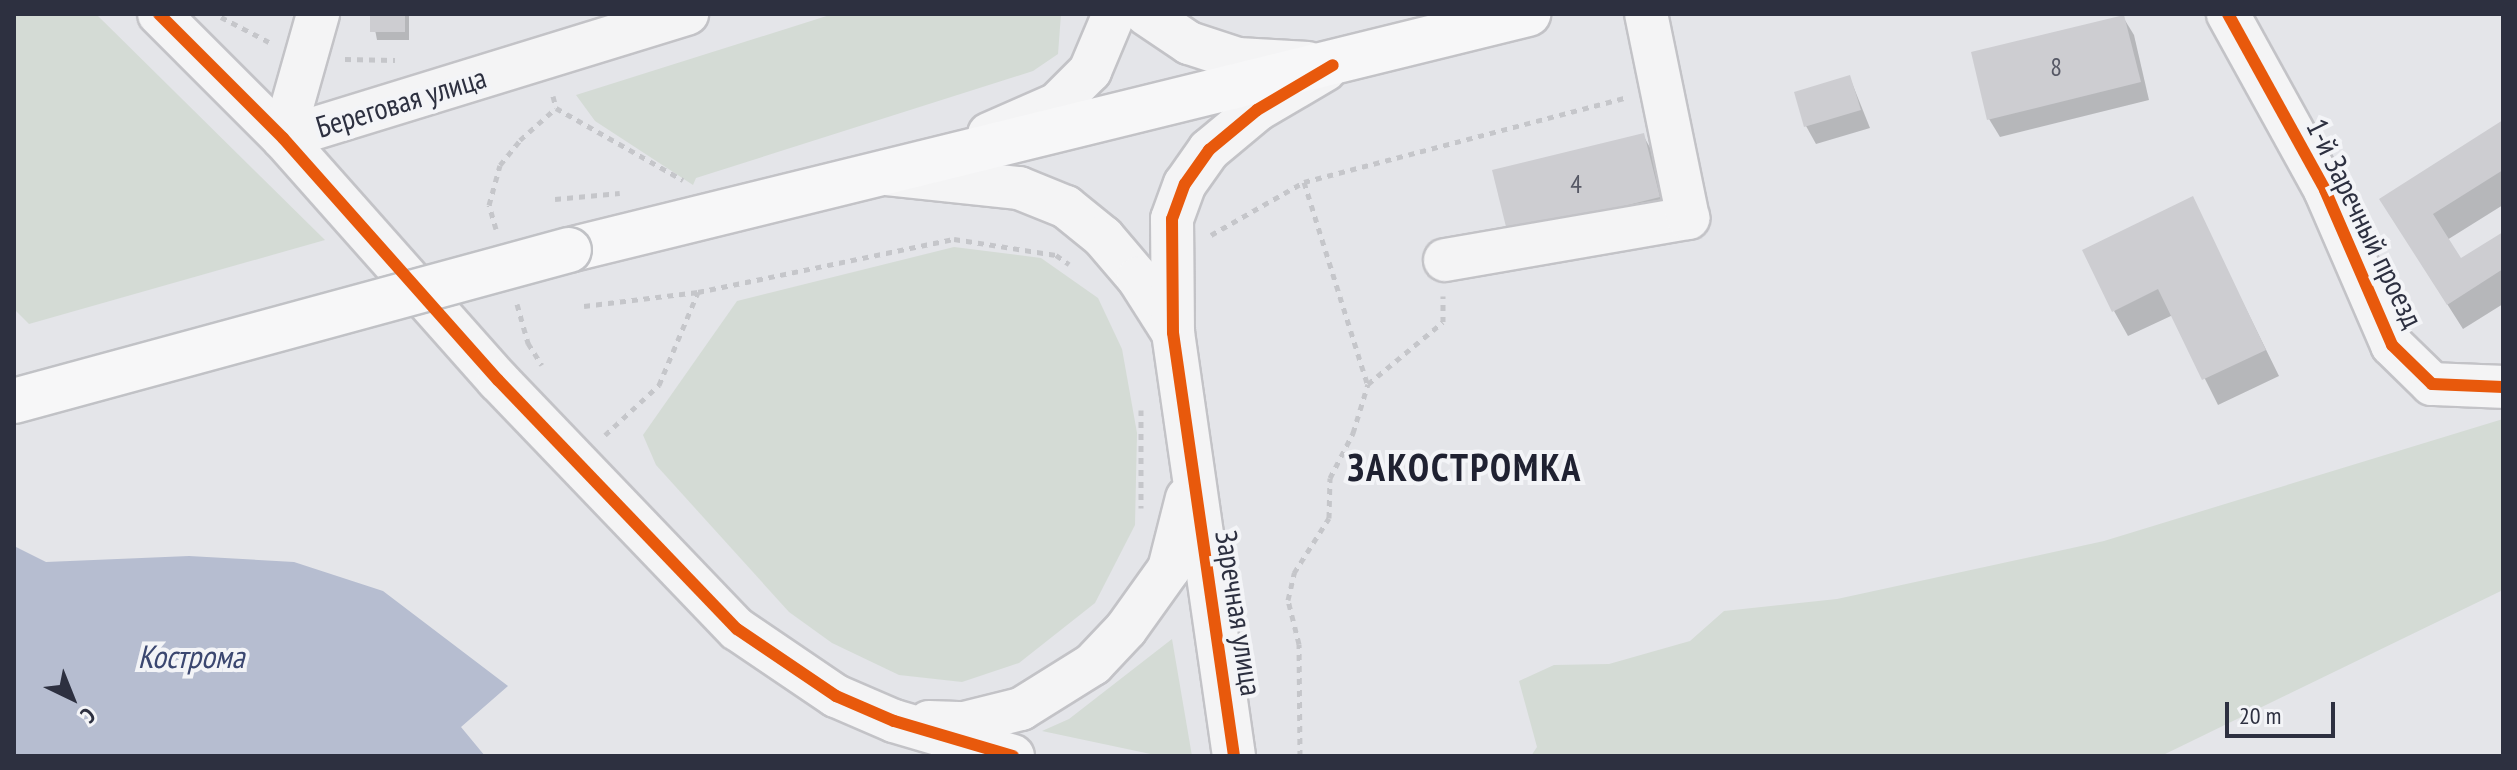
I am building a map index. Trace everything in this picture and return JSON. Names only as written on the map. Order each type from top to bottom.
[{"type":"main road","points":[[14,401],[569,250],[1333,65],[1528,14]]},
{"type":"street","name":"Береговая улица","points":[[159,14],[283,138],[687,14]]},
{"type":"street","points":[[318,14],[283,138],[498,380],[737,629],[836,696],[894,721],[1013,756]]},
{"type":"street","points":[[878,173],[1057,104],[1090,71],[1114,14]]},
{"type":"street","points":[[1146,14],[1189,43],[1238,59],[1333,65]]},
{"type":"street","points":[[1445,260],[1688,218],[1646,14]]},
{"type":"street","name":"1-й Заречный проезд","points":[[2228,14],[2325,190],[2392,345],[2432,384],[2503,387]]},
{"type":"street","name":"Заречная улица","points":[[1234,756],[1173,333],[1172,219],[1185,184],[1209,150],[1257,110],[1333,65]]},
{"type":"street","points":[[878,173],[1019,188],[1066,207],[1103,237],[1138,278],[1173,333]]},
{"type":"street","points":[[894,721],[965,723],[993,718],[1021,709],[1093,664],[1126,629],[1169,569],[1192,478]]},
{"type":"path","points":[[1196,243],[1304,182],[1661,88]]},
{"type":"path","points":[[582,123],[693,185]]},
{"type":"path","points":[[1304,182],[1368,384]]},
{"type":"path","points":[[584,306],[698,292],[954,239],[1056,255],[1074,267]]},
{"type":"path","points":[[1300,756],[1299,644],[1288,600],[1294,573],[1329,518],[1330,478],[1353,433],[1368,384],[1443,322],[1445,260]]},
{"type":"path","points":[[659,385],[698,292]]},
{"type":"path","points":[[1140,404],[1141,516]]},
{"type":"path","points":[[606,436],[617,447]]},
{"type":"shaded area","points":[[14,14],[96,14],[325,240],[29,324],[14,309]]},
{"type":"shaded area","points":[[833,14],[1061,14],[1058,54],[1033,71],[696,178],[693,185],[595,121],[576,95]]},
{"type":"shaded area","points":[[954,247],[1041,258],[1098,298],[1122,349],[1137,433],[1135,525],[1095,603],[1019,663],[962,682],[899,675],[832,643],[789,612],[656,465],[643,435],[737,301]]},
{"type":"shaded area","points":[[2503,419],[2503,590],[2161,756],[1531,756],[1537,747],[1519,681],[1554,665],[1609,664],[1690,641],[1724,611],[1837,599],[2104,541]]},
{"type":"shaded area","points":[[1172,639],[1192,756],[1160,756],[1042,731],[1069,719]]},
{"type":"water","name":"Кострома","points":[[14,546],[46,562],[189,556],[294,562],[383,591],[508,686],[461,727],[485,756],[14,756]]},
{"type":"building","points":[[370,14],[405,14],[405,32],[370,32]]},
{"type":"building","points":[[2124,15],[2141,82],[1987,120],[1971,52]]},
{"type":"building","points":[[1850,75],[1861,110],[1804,127],[1794,92]]},
{"type":"building","points":[[2503,120],[2503,170],[2433,214],[2461,258],[2503,232],[2503,269],[2447,305],[2379,199]]},
{"type":"building","points":[[1644,133],[1660,197],[1508,235],[1492,170]]},
{"type":"building","points":[[2193,196],[2266,350],[2202,380],[2158,289],[2112,312],[2082,250]]},
{"type":"cycle path","points":[[159,14],[283,138],[498,380],[737,629],[836,696],[894,721],[1013,756]]},
{"type":"cycle path","points":[[2228,14],[2325,190],[2392,345],[2432,384],[2503,387]]},
{"type":"cycle path","points":[[1234,756],[1173,333],[1172,219],[1185,184],[1209,150],[1257,110],[1333,65]]},
{"type":"district","name":"ЗАКОСТРОМКА","points":[[1465,467]]}]
